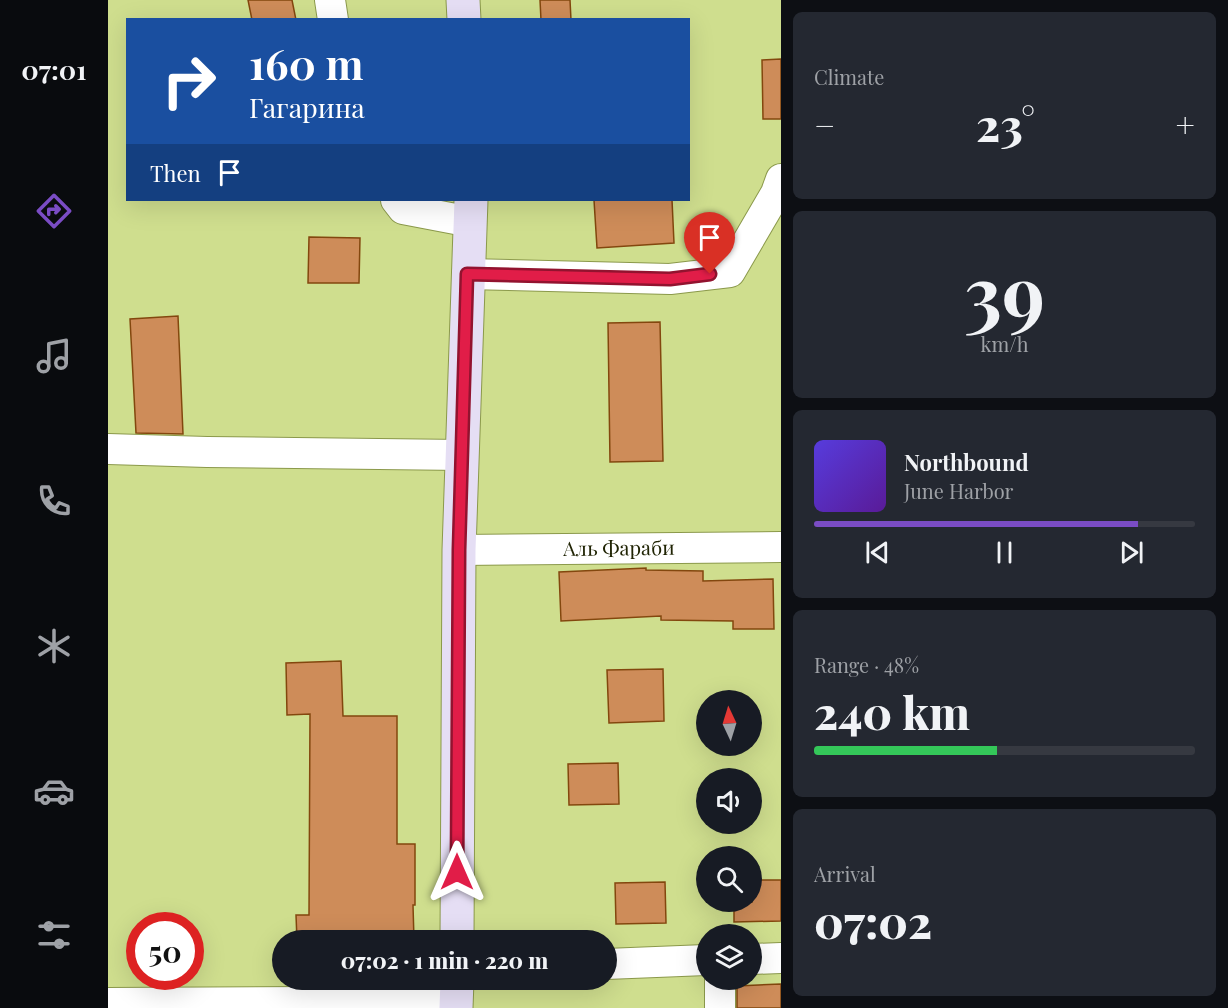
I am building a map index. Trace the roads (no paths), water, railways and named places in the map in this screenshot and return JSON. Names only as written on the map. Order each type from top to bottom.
[{"type":"main road","points":[[463,0],[464,18]]},
{"type":"main road","points":[[457,930],[459,550],[471,211]]},
{"type":"street","points":[[330,0],[333,18]]},
{"type":"street","points":[[467,274],[670,279],[730,272],[776,193],[781,179]]},
{"type":"street","points":[[397,201],[403,209],[471,211]]},
{"type":"street","points":[[108,449],[462,455]]},
{"type":"street","name":"Аль Фараби","points":[[459,550],[781,547]]},
{"type":"street","points":[[762,959],[781,958]]},
{"type":"street","points":[[617,964],[696,960]]},
{"type":"street","points":[[720,990],[720,1008]]},
{"type":"street","points":[[108,1003],[304,1002],[456,996]]}]
